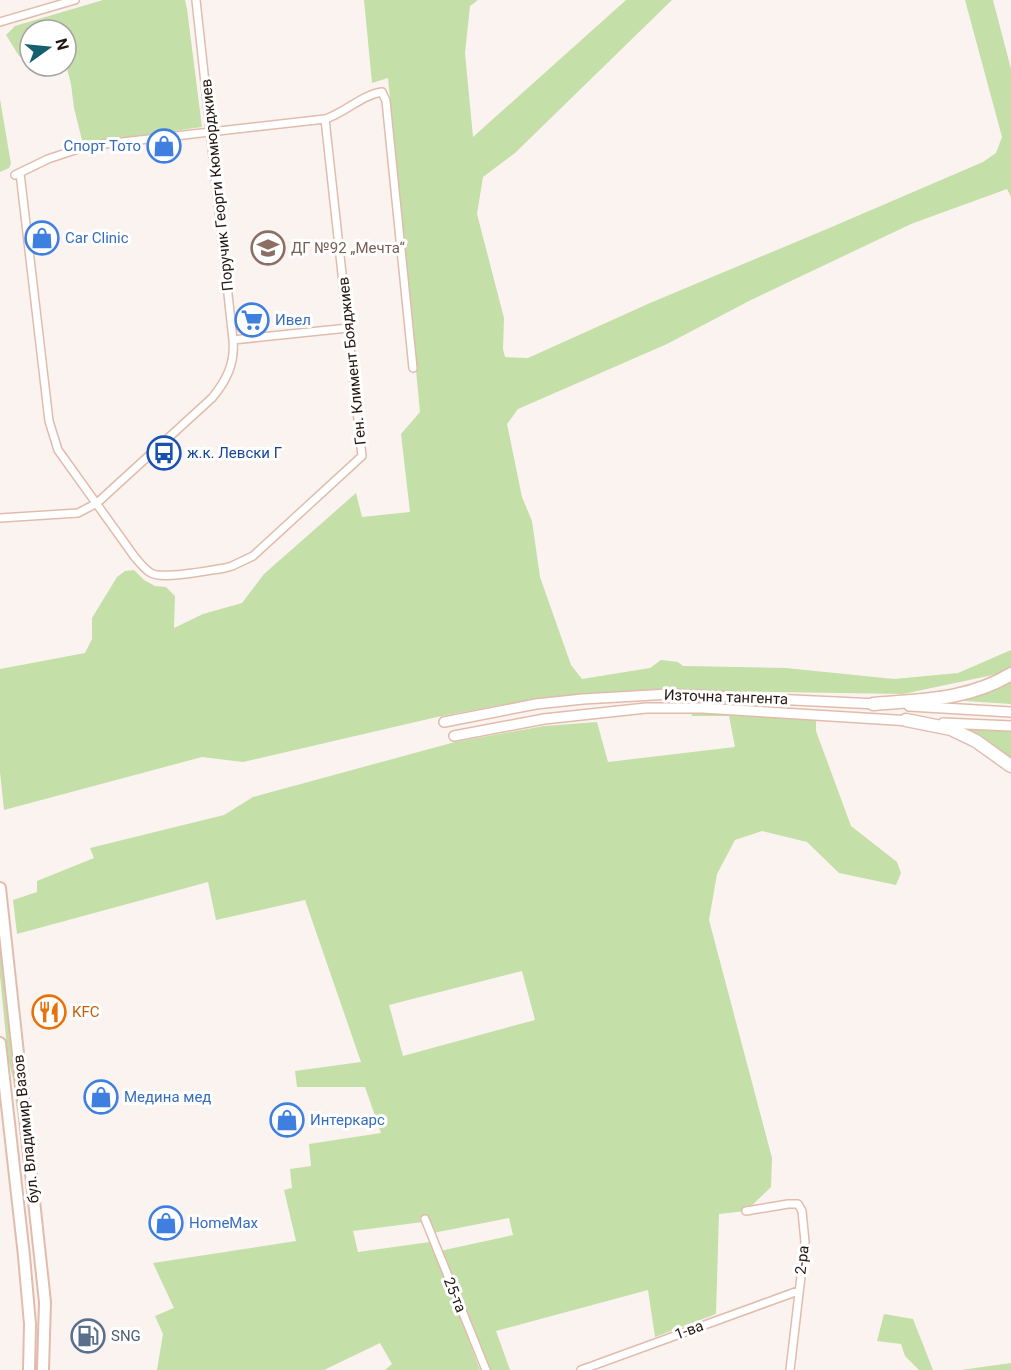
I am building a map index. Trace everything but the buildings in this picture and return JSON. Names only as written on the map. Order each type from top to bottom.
[{"type":"highway","points":[[873,704],[941,699],[973,691],[1011,674]]},
{"type":"highway","points":[[906,720],[951,729],[976,741],[1011,766]]},
{"type":"main road","name":"бул. Владимир Вазов","points":[[0,888],[45,1302],[44,1370]]},
{"type":"main road","name":"бул. Владимир Вазов","points":[[0,1043],[24,1256],[30,1324],[29,1370]]},
{"type":"street","points":[[0,22],[75,0]]},
{"type":"street","name":"Поручик Георги Кюмюрджиев","points":[[0,518],[78,513],[97,503],[212,398],[226,380],[230,370],[233,340],[196,0]]},
{"type":"street","points":[[211,132],[325,119],[333,117],[373,93],[382,92],[386,100],[413,368]]},
{"type":"street","name":"Ген. Климент Бояджиев","points":[[211,132],[81,148],[48,159],[17,174],[49,421],[58,450],[144,568],[156,575],[225,568],[253,556],[362,456],[325,119]]},
{"type":"street","points":[[233,340],[348,328]]},
{"type":"street","name":"Източна тангента","points":[[444,722],[536,704],[669,694],[1011,712]]},
{"type":"street","name":"Източна тангента","points":[[454,736],[544,718],[646,708],[723,709],[1011,726]]},
{"type":"street","name":"2-ра","points":[[746,1211],[788,1204],[798,1204],[802,1211],[805,1242],[790,1370]]},
{"type":"street","name":"25-та","points":[[425,1219],[486,1370]]},
{"type":"street","name":"1-ва","points":[[580,1370],[798,1291]]},
{"type":"green space","points":[[103,0],[185,0],[202,127],[83,144],[69,78],[78,78],[78,18],[42,18]]},
{"type":"green space","points":[[364,0],[478,0],[470,6],[465,53],[473,137],[626,0],[672,0],[515,153],[483,177],[477,214],[504,318],[503,349],[505,357],[528,358],[650,303],[983,162],[996,153],[1002,137],[965,0],[993,0],[1011,69],[1011,197],[1007,189],[911,224],[749,301],[667,344],[518,409],[507,424],[522,497],[532,521],[540,577],[571,665],[582,679],[650,668],[661,660],[678,662],[683,666],[786,668],[894,679],[958,673],[1011,650],[1011,669],[1007,672],[903,694],[647,690],[495,706],[437,717],[243,762],[202,757],[4,810],[0,772],[0,669],[85,653],[92,639],[92,618],[117,577],[125,571],[134,570],[144,580],[155,586],[166,587],[175,596],[174,628],[203,614],[242,603],[264,574],[356,493],[362,517],[410,512],[401,434],[420,412],[388,78],[372,83]]},
{"type":"green space","points":[[18,25],[18,54],[6,35]]},
{"type":"green space","points":[[0,99],[11,164],[9,168],[0,172]]},
{"type":"green space","points":[[1011,680],[1011,704],[950,700]]},
{"type":"green space","points":[[691,711],[816,719],[816,731],[851,826],[897,862],[901,873],[896,885],[839,873],[807,842],[762,831],[735,840],[717,874],[709,920],[772,1158],[771,1187],[746,1211],[719,1214],[716,1314],[655,1337],[648,1290],[496,1331],[510,1370],[486,1370],[440,1251],[513,1235],[509,1218],[433,1233],[423,1222],[353,1231],[358,1252],[430,1242],[480,1370],[385,1370],[392,1364],[380,1343],[324,1370],[157,1370],[163,1334],[155,1316],[174,1308],[153,1263],[296,1241],[284,1190],[292,1188],[290,1169],[311,1166],[309,1144],[381,1133],[365,1087],[297,1087],[295,1071],[361,1062],[305,900],[216,920],[208,882],[17,934],[13,900],[37,892],[37,881],[94,858],[90,848],[224,815],[253,797],[455,742],[544,726],[597,722],[608,762],[735,747],[729,716],[692,716]],"holes":[[[522,971],[535,1020],[403,1056],[389,1005]]]},
{"type":"green space","points":[[952,726],[1011,729],[1011,762]]},
{"type":"green space","points":[[0,929],[20,1112],[17,1111],[8,1058],[0,976]]},
{"type":"green space","points":[[884,1314],[913,1319],[933,1370],[919,1370],[905,1356],[901,1344],[877,1341]]},
{"type":"green space","points":[[1011,1363],[1011,1370],[961,1370]]},
{"type":"place","name":"Спорт Тото","points":[[164,146]]},
{"type":"place","name":"Car Clinic","points":[[42,238]]},
{"type":"place","name":"ДГ №92 „Мечта“","points":[[268,248]]},
{"type":"place","name":"Ивел","points":[[252,320]]},
{"type":"place","name":"ж.к. Левски Г","points":[[164,453]]},
{"type":"place","name":"KFC","points":[[49,1012]]},
{"type":"place","name":"Медина мед","points":[[101,1097]]},
{"type":"place","name":"Интеркарс","points":[[287,1120]]},
{"type":"place","name":"HomeMax","points":[[166,1223]]},
{"type":"place","name":"SNG","points":[[88,1336]]}]
